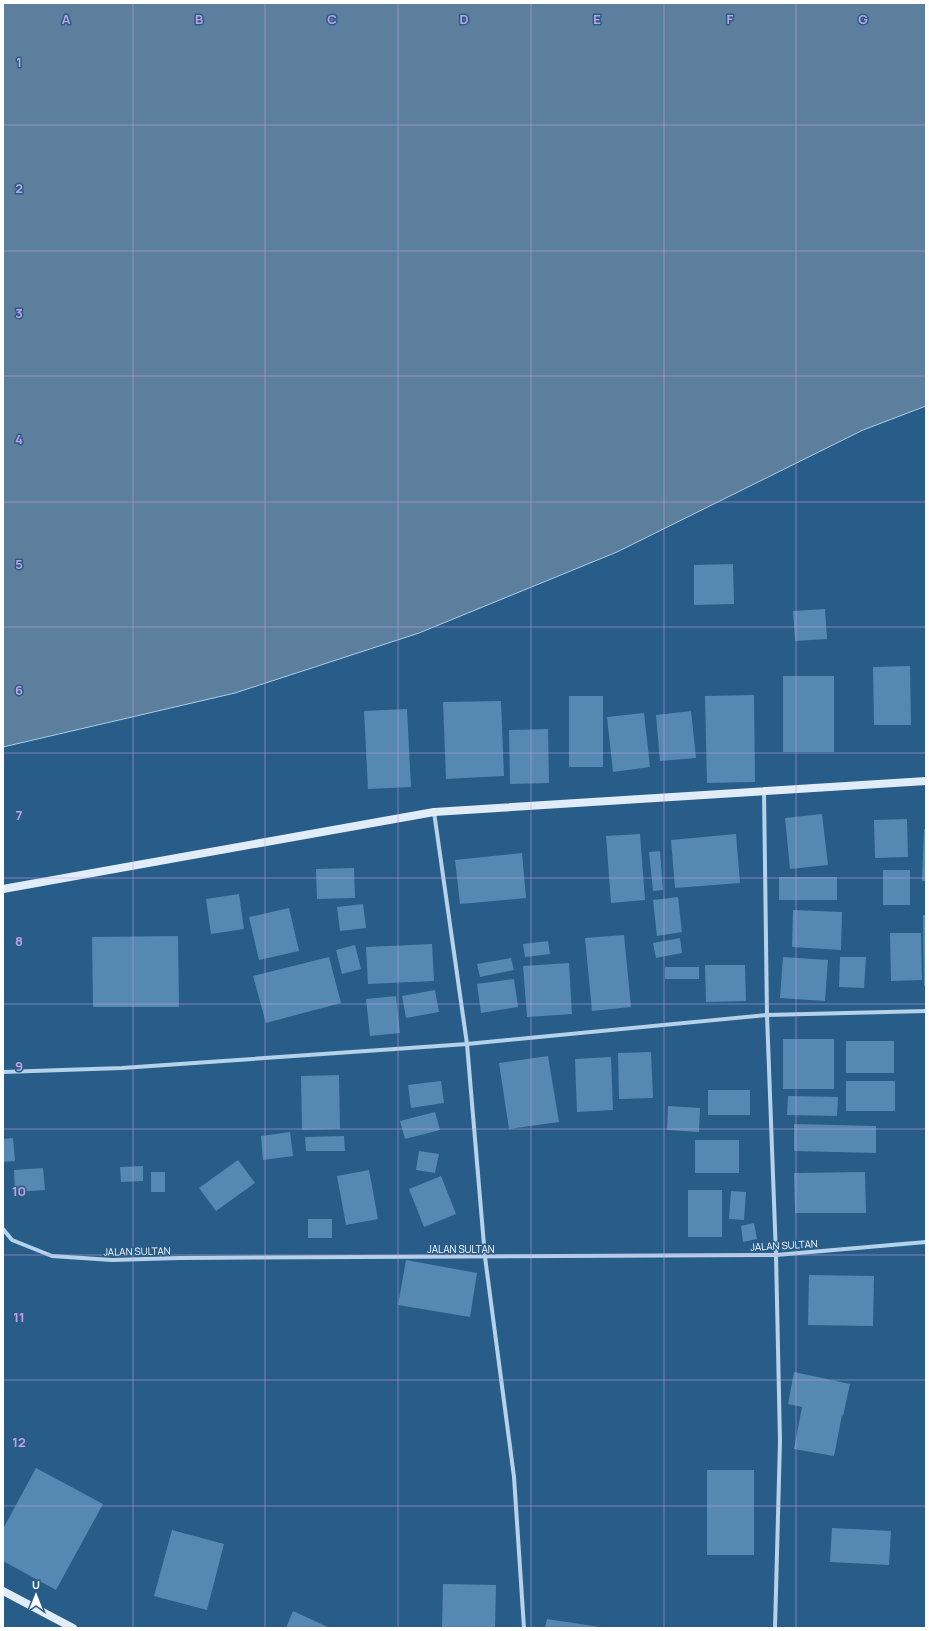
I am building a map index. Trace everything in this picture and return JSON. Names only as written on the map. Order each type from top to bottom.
[{"type":"street","points":[[3,889],[434,812],[926,781]]},
{"type":"street","points":[[764,791],[766,1015],[776,1254],[780,1441],[775,1628]]},
{"type":"street","points":[[434,812],[467,1044],[485,1257],[514,1477],[524,1628]]},
{"type":"street","points":[[3,1072],[122,1068],[467,1044],[766,1015],[926,1011]]},
{"type":"street","name":"JALAN SULTAN","points":[[3,1230],[12,1240],[52,1256],[112,1260],[179,1258],[776,1254],[926,1242]]},
{"type":"street","points":[[3,1591],[73,1628]]},
{"type":"water","points":[[3,3],[926,3],[926,406],[863,430],[617,552],[419,633],[235,693],[3,747]]},
{"type":"building","points":[[733,564],[734,604],[694,605],[694,565]]},
{"type":"building","points":[[825,609],[827,639],[795,641],[793,611]]},
{"type":"building","points":[[910,666],[911,725],[874,725],[873,667]]},
{"type":"building","points":[[783,676],[834,676],[834,752],[783,752]]},
{"type":"building","points":[[754,695],[755,782],[707,783],[705,696]]},
{"type":"building","points":[[569,696],[603,696],[603,767],[569,767]]},
{"type":"building","points":[[501,701],[504,776],[446,779],[443,702]]},
{"type":"building","points":[[407,709],[411,787],[368,789],[364,711]]},
{"type":"building","points":[[691,711],[696,758],[660,761],[656,715]]},
{"type":"building","points":[[644,713],[650,767],[613,772],[607,717]]},
{"type":"building","points":[[548,729],[549,783],[510,784],[509,730]]},
{"type":"building","points":[[822,814],[828,865],[790,869],[785,818]]},
{"type":"building","points":[[907,819],[908,857],[875,858],[874,820]]},
{"type":"building","points":[[924,829],[926,829],[926,881],[922,881]]},
{"type":"building","points":[[640,834],[645,900],[611,903],[606,836]]},
{"type":"building","points":[[736,834],[740,883],[675,888],[671,840]]},
{"type":"building","points":[[660,851],[663,890],[653,891],[649,852]]},
{"type":"building","points":[[522,853],[526,898],[460,904],[455,860]]},
{"type":"building","points":[[354,868],[355,898],[317,899],[316,869]]},
{"type":"building","points":[[883,870],[910,870],[910,905],[883,905]]},
{"type":"building","points":[[779,877],[837,877],[837,900],[779,900]]},
{"type":"building","points":[[239,894],[244,929],[211,934],[206,899]]},
{"type":"building","points":[[678,897],[682,932],[657,936],[653,900]]},
{"type":"building","points":[[363,904],[366,928],[340,931],[337,907]]},
{"type":"building","points":[[289,908],[299,951],[259,960],[249,917]]},
{"type":"building","points":[[793,910],[842,912],[841,950],[792,947]]},
{"type":"building","points":[[923,915],[926,915],[926,986],[924,986]]},
{"type":"building","points":[[890,933],[921,933],[922,980],[891,981]]},
{"type":"building","points":[[624,935],[631,1007],[592,1011],[585,938]]},
{"type":"building","points":[[178,936],[179,1007],[93,1007],[92,937]]},
{"type":"building","points":[[680,938],[682,953],[656,958],[653,943]]},
{"type":"building","points":[[548,941],[550,954],[525,957],[523,944]]},
{"type":"building","points":[[432,944],[434,981],[368,984],[366,947]]},
{"type":"building","points":[[355,945],[361,969],[342,974],[336,950]]},
{"type":"building","points":[[329,957],[341,1003],[266,1023],[253,976]]},
{"type":"building","points":[[783,957],[828,960],[825,1001],[780,998]]},
{"type":"building","points":[[840,957],[866,957],[864,988],[839,987]]},
{"type":"building","points":[[511,958],[514,970],[480,977],[477,964]]},
{"type":"building","points":[[569,963],[572,1014],[527,1017],[523,966]]},
{"type":"building","points":[[705,965],[745,965],[746,1001],[706,1002]]},
{"type":"building","points":[[665,967],[699,967],[699,979],[665,979]]},
{"type":"building","points":[[514,979],[518,1007],[481,1013],[477,984]]},
{"type":"building","points":[[435,990],[439,1012],[406,1018],[402,996]]},
{"type":"building","points":[[396,996],[400,1033],[370,1036],[366,999]]},
{"type":"building","points":[[783,1039],[834,1039],[834,1089],[783,1089]]},
{"type":"building","points":[[846,1041],[894,1041],[894,1073],[846,1073]]},
{"type":"building","points":[[651,1052],[653,1098],[619,1099],[618,1053]]},
{"type":"building","points":[[548,1056],[559,1122],[509,1129],[499,1063]]},
{"type":"building","points":[[611,1057],[613,1110],[577,1112],[575,1059]]},
{"type":"building","points":[[339,1075],[340,1129],[302,1130],[301,1076]]},
{"type":"building","points":[[441,1081],[444,1103],[411,1108],[408,1085]]},
{"type":"building","points":[[846,1081],[895,1081],[895,1111],[846,1111]]},
{"type":"building","points":[[708,1090],[750,1090],[750,1115],[708,1115]]},
{"type":"building","points":[[788,1096],[838,1097],[837,1116],[787,1115]]},
{"type":"building","points":[[668,1106],[700,1108],[699,1132],[667,1130]]},
{"type":"building","points":[[435,1112],[440,1130],[405,1139],[400,1121]]},
{"type":"building","points":[[794,1124],[876,1126],[876,1153],[794,1151]]},
{"type":"building","points":[[290,1132],[293,1156],[263,1160],[261,1136]]},
{"type":"building","points":[[344,1136],[345,1151],[306,1151],[305,1137]]},
{"type":"building","points":[[13,1138],[15,1161],[3,1162],[3,1139]]},
{"type":"building","points":[[695,1140],[739,1140],[739,1173],[695,1173]]},
{"type":"building","points":[[419,1151],[439,1154],[435,1173],[416,1170]]},
{"type":"building","points":[[238,1160],[255,1183],[216,1211],[199,1188]]},
{"type":"building","points":[[143,1166],[143,1181],[121,1182],[120,1167]]},
{"type":"building","points":[[43,1168],[45,1190],[15,1192],[14,1170]]},
{"type":"building","points":[[369,1170],[378,1219],[346,1225],[337,1176]]},
{"type":"building","points":[[151,1172],[165,1172],[165,1192],[151,1192]]},
{"type":"building","points":[[865,1172],[866,1213],[795,1213],[794,1173]]},
{"type":"building","points":[[441,1176],[456,1214],[424,1227],[409,1189]]},
{"type":"building","points":[[688,1190],[722,1190],[722,1237],[688,1237]]},
{"type":"building","points":[[731,1191],[746,1192],[744,1220],[729,1219]]},
{"type":"building","points":[[308,1219],[332,1219],[332,1238],[308,1238]]},
{"type":"building","points":[[754,1223],[757,1239],[743,1242],[741,1226]]},
{"type":"building","points":[[406,1260],[477,1273],[470,1317],[398,1305]]},
{"type":"building","points":[[809,1275],[874,1276],[873,1326],[808,1325]]},
{"type":"building","points":[[794,1372],[850,1384],[834,1456],[794,1449],[802,1407],[788,1404]]},
{"type":"building","points":[[36,1468],[103,1504],[56,1590],[3,1561],[3,1529]]},
{"type":"building","points":[[707,1470],[754,1470],[754,1555],[707,1555]]},
{"type":"building","points":[[832,1528],[891,1531],[889,1565],[830,1562]]},
{"type":"building","points":[[172,1530],[224,1544],[207,1610],[154,1596]]},
{"type":"building","points":[[443,1584],[496,1585],[495,1628],[442,1628]]},
{"type":"building","points":[[293,1611],[330,1628],[286,1628]]},
{"type":"building","points":[[547,1619],[600,1627],[600,1628],[545,1628]]}]
